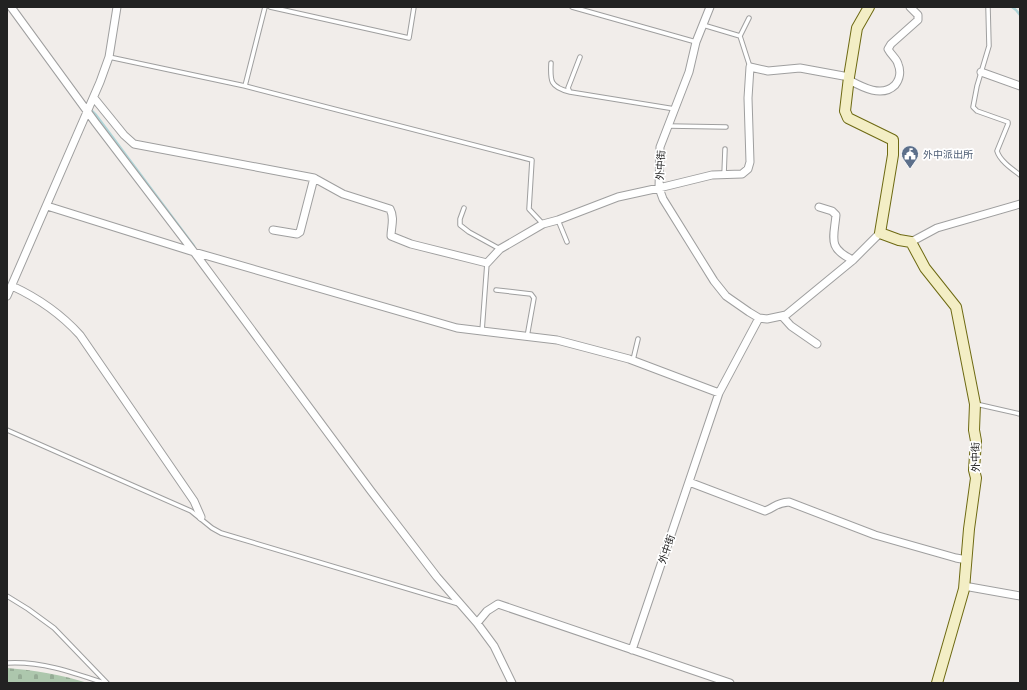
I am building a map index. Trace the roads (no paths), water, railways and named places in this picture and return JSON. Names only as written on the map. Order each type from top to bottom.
[{"type":"street","points":[[11,7],[371,491],[437,577],[477,623],[494,646],[512,683]]},
{"type":"street","points":[[7,296],[94,98],[109,57],[117,7]]},
{"type":"street","name":"外中街","points":[[632,650],[719,393],[759,318],[726,296],[714,281],[663,199],[658,188],[660,147],[689,72],[696,42],[710,7]]},
{"type":"street","points":[[759,318],[767,319],[786,315],[853,260],[880,233],[893,140],[848,118],[845,110],[857,28],[869,7]]},
{"type":"street","points":[[94,98],[124,135],[134,144],[314,178],[343,194],[390,209],[393,219],[391,236],[411,244],[487,262],[500,249],[543,224],[558,220],[618,196],[712,175],[742,174],[748,169],[750,162],[748,98],[750,68],[768,70],[800,68],[849,78],[860,86],[874,90],[885,90],[892,87],[899,81],[900,73],[898,63],[888,49],[891,44],[918,20],[918,15],[910,7]]},
{"type":"street","points":[[981,72],[1020,86]]},
{"type":"street","points":[[273,230],[297,234],[300,232],[314,178]]},
{"type":"street","points":[[880,233],[899,240],[911,242],[937,228],[1020,204]]},
{"type":"street","points":[[47,206],[194,252],[457,328],[556,340],[633,360],[719,393]]},
{"type":"street","points":[[819,207],[832,211],[836,215],[833,240],[836,247],[844,256],[853,260]]},
{"type":"street","name":"外中街","points":[[911,242],[925,268],[956,307],[975,404],[974,430],[976,441],[974,470],[976,478],[969,529],[964,586],[937,683]]},
{"type":"street","points":[[12,286],[42,302],[70,324],[80,335],[194,501],[201,517]]},
{"type":"street","points":[[782,316],[791,326],[817,344]]},
{"type":"street","points":[[689,482],[765,511],[771,509],[779,503],[789,502],[875,535],[967,560]]},
{"type":"street","points":[[964,586],[1020,596]]},
{"type":"street","points":[[477,623],[487,611],[498,604],[730,683]]},
{"type":"lane","points":[[245,86],[265,7]]},
{"type":"lane","points":[[270,7],[408,38],[414,7]]},
{"type":"lane","points":[[572,7],[696,42]]},
{"type":"lane","points":[[988,7],[989,46],[976,86],[973,107],[1008,122],[998,155],[1010,168],[1020,175]]},
{"type":"lane","points":[[749,18],[740,36],[750,68]]},
{"type":"lane","points":[[703,25],[740,36]]},
{"type":"lane","points":[[109,57],[245,86],[532,160],[529,209],[543,224]]},
{"type":"lane","points":[[570,92],[568,88],[580,57]]},
{"type":"lane","points":[[551,63],[550,78],[553,84],[561,89],[570,92],[675,109]]},
{"type":"lane","points":[[668,126],[726,127]]},
{"type":"lane","points":[[724,175],[725,149]]},
{"type":"lane","points":[[464,208],[460,220],[460,226],[500,249]]},
{"type":"lane","points":[[558,220],[567,242]]},
{"type":"lane","points":[[482,331],[487,262]]},
{"type":"lane","points":[[496,290],[531,294],[534,298],[527,337]]},
{"type":"lane","points":[[633,360],[638,339]]},
{"type":"lane","points":[[975,404],[1020,414]]},
{"type":"lane","points":[[7,430],[191,511],[201,517],[212,528],[221,533],[462,605]]},
{"type":"lane","points":[[7,596],[54,628],[107,683]]},
{"type":"lane","points":[[7,662],[26,662],[45,665],[104,683]]},
{"type":"waterway","points":[[1012,7],[1020,15]]},
{"type":"waterway","points":[[91,110],[194,246]]},
{"type":"place","name":"外中派出所","points":[[910,169]]}]
